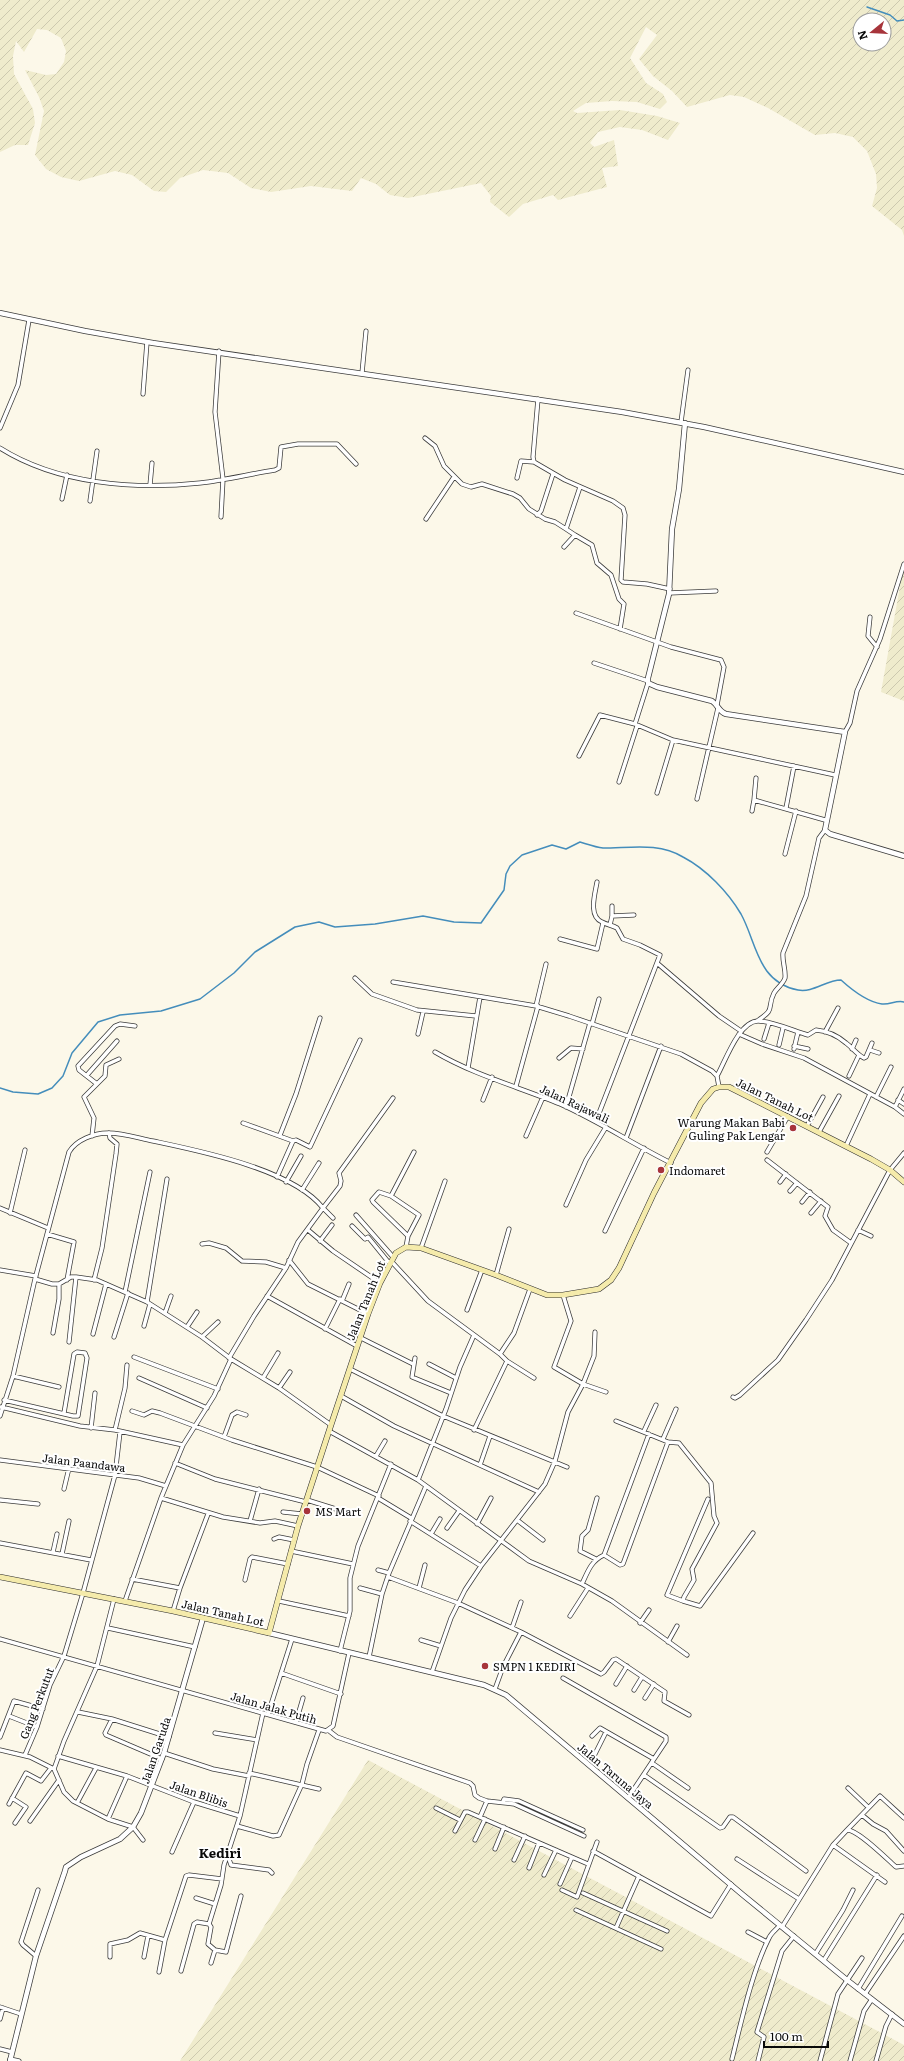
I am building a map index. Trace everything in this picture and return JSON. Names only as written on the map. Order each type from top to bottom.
[{"type":"main road","name":"Jalan Tanah Lot","points":[[0,1576],[173,1611],[270,1633],[298,1526],[368,1314],[380,1283],[398,1251],[406,1247],[421,1248],[547,1295],[564,1295],[595,1290],[611,1280],[706,1095],[711,1090],[720,1087],[729,1087],[846,1146],[890,1170],[904,1182]]},
{"type":"street","points":[[0,313],[29,320],[148,342],[219,351],[538,399],[683,423],[904,472]]},
{"type":"street","points":[[0,428],[18,385],[29,320]]},
{"type":"street","points":[[362,373],[366,331]]},
{"type":"street","points":[[143,394],[148,342]]},
{"type":"street","points":[[219,351],[215,412],[223,479],[220,517]]},
{"type":"street","points":[[619,782],[648,682],[669,591],[672,529],[679,489],[688,370]]},
{"type":"street","points":[[534,462],[533,457],[538,399]]},
{"type":"street","points":[[425,438],[435,446],[444,466],[466,487],[482,484],[513,494],[520,498],[528,509],[592,545],[597,563],[611,575],[619,599],[624,604],[620,629]]},
{"type":"street","points":[[0,448],[32,465],[67,476],[150,485],[186,484],[278,469],[280,466],[280,449],[287,445],[337,444],[356,464]]},
{"type":"street","points":[[90,501],[97,451]]},
{"type":"street","points":[[517,478],[521,461],[527,460],[534,462],[553,474],[580,487],[613,501],[623,508],[625,520],[621,559],[622,581],[647,584],[669,591],[716,591]]},
{"type":"street","points":[[150,485],[152,463]]},
{"type":"street","points":[[537,514],[541,511],[553,474]]},
{"type":"street","points":[[62,499],[67,476]]},
{"type":"street","points":[[426,519],[454,476]]},
{"type":"street","points":[[566,529],[580,487]]},
{"type":"street","points":[[564,547],[575,535]]},
{"type":"street","points":[[717,1076],[740,1032],[750,1023],[757,1021],[768,1014],[774,993],[784,981],[785,972],[782,960],[783,953],[806,896],[819,838],[825,830],[825,820],[845,732],[860,682],[877,647],[904,564]]},
{"type":"street","points":[[576,614],[658,642],[722,661],[724,667],[718,706],[698,799]]},
{"type":"street","points":[[870,617],[868,636],[877,647]]},
{"type":"street","points":[[594,663],[648,682],[657,688],[712,701],[726,714],[845,732]]},
{"type":"street","points":[[579,756],[600,715],[636,725],[673,740],[836,775]]},
{"type":"street","points":[[657,794],[673,740]]},
{"type":"street","points":[[786,808],[794,766]]},
{"type":"street","points":[[752,811],[756,778]]},
{"type":"street","points":[[754,800],[825,820]]},
{"type":"street","points":[[785,854],[796,811]]},
{"type":"street","points":[[825,830],[833,835],[904,856]]},
{"type":"street","points":[[596,1121],[660,955],[640,945],[623,939],[619,930],[596,918],[594,912],[597,882]]},
{"type":"street","points":[[610,925],[612,906]]},
{"type":"street","points":[[612,916],[634,915]]},
{"type":"street","points":[[560,938],[597,949],[603,923]]},
{"type":"street","points":[[658,963],[719,1016],[740,1032],[762,1044],[804,1058],[894,1107],[904,1114]]},
{"type":"street","points":[[516,1086],[537,1006],[546,964]]},
{"type":"street","points":[[355,978],[372,994],[423,1012],[476,1016]]},
{"type":"street","points":[[393,982],[537,1006],[630,1035],[697,1062],[712,1071],[717,1076],[720,1087]]},
{"type":"street","points":[[468,1068],[480,997]]},
{"type":"street","points":[[566,1107],[591,1023],[600,999]]},
{"type":"street","points":[[825,1032],[838,1008]]},
{"type":"street","points":[[418,1034],[423,1012]]},
{"type":"street","points":[[280,1135],[296,1094],[320,1018]]},
{"type":"street","points":[[757,1021],[769,1023],[808,1035],[816,1030],[825,1032],[846,1042],[859,1055],[865,1058],[872,1043]]},
{"type":"street","points":[[764,1039],[769,1023]]},
{"type":"street","points":[[97,1084],[79,1070],[78,1066],[110,1030],[120,1024],[135,1026]]},
{"type":"street","points":[[779,1045],[783,1028]]},
{"type":"street","points":[[798,1032],[794,1047],[808,1049]]},
{"type":"street","points":[[243,1123],[280,1135],[293,1141],[296,1140],[308,1147],[312,1146],[360,1040]]},
{"type":"street","points":[[852,1049],[856,1040]]},
{"type":"street","points":[[87,1075],[117,1041]]},
{"type":"street","points":[[626,1138],[660,1046]]},
{"type":"street","points":[[559,1058],[571,1048],[583,1049]]},
{"type":"street","points":[[870,1050],[879,1054]]},
{"type":"street","name":"Jalan Rajawali","points":[[436,1052],[468,1068],[543,1097],[596,1121],[671,1163]]},
{"type":"street","points":[[849,1076],[859,1055]]},
{"type":"street","points":[[92,1136],[94,1118],[84,1098],[104,1076],[106,1065],[119,1059]]},
{"type":"street","points":[[876,1097],[891,1067]]},
{"type":"street","points":[[482,1100],[492,1077]]},
{"type":"street","points":[[894,1107],[904,1089]]},
{"type":"street","points":[[846,1146],[870,1094]]},
{"type":"street","points":[[819,1132],[839,1096]]},
{"type":"street","points":[[526,1136],[543,1097]]},
{"type":"street","points":[[807,1126],[823,1097]]},
{"type":"street","points":[[125,1601],[161,1498],[183,1445],[218,1389],[230,1359],[267,1296],[286,1268],[298,1242],[340,1186],[340,1171],[393,1098]]},
{"type":"street","points":[[898,1100],[904,1104]]},
{"type":"street","points":[[767,1152],[788,1116]]},
{"type":"street","points":[[566,1205],[586,1160],[606,1127]]},
{"type":"street","points":[[94,1280],[102,1248],[116,1154],[117,1144],[110,1138],[109,1133]]},
{"type":"street","points":[[0,1416],[1,1407],[12,1376],[48,1228],[69,1152],[79,1141],[92,1136],[109,1133],[215,1155],[262,1170],[302,1190],[315,1200],[333,1218]]},
{"type":"street","points":[[277,1177],[293,1141]]},
{"type":"street","points":[[605,1231],[644,1148]]},
{"type":"street","points":[[10,1213],[25,1150]]},
{"type":"street","points":[[391,1196],[414,1152]]},
{"type":"street","points":[[733,1397],[735,1398],[740,1395],[778,1360],[817,1305],[890,1170],[904,1153]]},
{"type":"street","points":[[286,1182],[302,1156]]},
{"type":"street","points":[[767,1160],[829,1207],[825,1214],[832,1229],[851,1243]]},
{"type":"street","points":[[302,1190],[319,1163]]},
{"type":"street","points":[[114,1337],[126,1293],[150,1172]]},
{"type":"street","points":[[780,1182],[786,1174]]},
{"type":"street","points":[[144,1326],[149,1303],[167,1179]]},
{"type":"street","points":[[421,1248],[445,1181]]},
{"type":"street","points":[[790,1191],[797,1183]]},
{"type":"street","points":[[406,1247],[408,1236],[419,1215],[391,1196],[380,1191],[372,1202],[408,1236]]},
{"type":"street","points":[[802,1202],[810,1192]]},
{"type":"street","points":[[811,1213],[821,1201]]},
{"type":"street","points":[[0,1208],[48,1228]]},
{"type":"street","points":[[356,1215],[391,1261]]},
{"type":"street","points":[[320,1241],[332,1225]]},
{"type":"street","points":[[352,1226],[365,1239],[368,1237],[428,1301],[500,1354],[507,1361],[534,1378]]},
{"type":"street","points":[[496,1275],[509,1229]]},
{"type":"street","points":[[308,1230],[320,1241],[380,1283]]},
{"type":"street","points":[[858,1230],[871,1236]]},
{"type":"street","points":[[47,1234],[74,1242],[67,1280]]},
{"type":"street","points":[[202,1244],[209,1243],[223,1247],[242,1261],[266,1262],[286,1268]]},
{"type":"street","points":[[289,1260],[308,1284],[368,1314]]},
{"type":"street","points":[[0,1270],[59,1284],[76,1277],[94,1280],[149,1303],[202,1337],[230,1359],[280,1388],[330,1428],[418,1480],[500,1541],[530,1561],[582,1584],[612,1601],[640,1623],[687,1655]]},
{"type":"street","points":[[467,1310],[482,1270]]},
{"type":"street","points":[[69,1342],[76,1277]]},
{"type":"street","points":[[54,1333],[59,1299],[59,1284]]},
{"type":"street","points":[[93,1334],[106,1284]]},
{"type":"street","points":[[325,1328],[349,1284]]},
{"type":"street","points":[[500,1354],[514,1333],[530,1289]]},
{"type":"street","points":[[564,1295],[571,1321],[554,1366],[583,1384],[606,1392]]},
{"type":"street","points":[[165,1313],[171,1296]]},
{"type":"street","points":[[267,1296],[358,1346]]},
{"type":"street","points":[[187,1327],[197,1312]]},
{"type":"street","points":[[202,1337],[218,1322]]},
{"type":"street","points":[[432,1672],[458,1603],[481,1566],[539,1492],[555,1461],[568,1412],[583,1384],[596,1351],[595,1332]]},
{"type":"street","points":[[418,1480],[456,1378],[474,1335]]},
{"type":"street","points":[[361,1338],[413,1364]]},
{"type":"street","points":[[4,1400],[75,1416],[79,1415],[88,1358],[85,1353],[77,1352],[74,1354],[64,1413]]},
{"type":"street","points":[[263,1378],[278,1353]]},
{"type":"street","points":[[134,1357],[218,1389]]},
{"type":"street","points":[[415,1358],[412,1377],[451,1393]]},
{"type":"street","points":[[474,1430],[507,1361]]},
{"type":"street","points":[[429,1364],[456,1378]]},
{"type":"street","points":[[115,1430],[125,1388],[127,1365]]},
{"type":"street","points":[[350,1368],[443,1416],[567,1467]]},
{"type":"street","points":[[280,1388],[290,1372]]},
{"type":"street","points":[[12,1376],[59,1387]]},
{"type":"street","points":[[139,1378],[207,1408]]},
{"type":"street","points":[[91,1428],[95,1393]]},
{"type":"street","points":[[341,1396],[384,1421],[539,1492]]},
{"type":"street","points":[[644,1432],[656,1405]]},
{"type":"street","points":[[1,1407],[91,1428],[115,1430],[183,1445]]},
{"type":"street","points":[[663,1439],[676,1409]]},
{"type":"street","points":[[132,1410],[144,1415],[153,1411],[224,1437],[317,1467],[378,1497],[410,1520],[481,1566]]},
{"type":"street","points":[[224,1437],[232,1415],[237,1412],[246,1415]]},
{"type":"street","points":[[616,1421],[668,1442],[676,1442],[681,1445],[710,1480],[717,1523],[692,1568],[694,1580],[684,1597],[683,1602]]},
{"type":"street","name":"Gang Perkutut","points":[[25,1755],[37,1727],[50,1685],[64,1656],[83,1593],[116,1474],[120,1432]]},
{"type":"street","points":[[582,1584],[591,1565],[596,1559],[604,1555],[649,1434]]},
{"type":"street","points":[[480,1465],[490,1436]]},
{"type":"street","points":[[376,1456],[385,1441]]},
{"type":"street","points":[[604,1555],[620,1565],[623,1564],[668,1442]]},
{"type":"street","name":"Jalan Paandawa","points":[[0,1460],[116,1474],[139,1478],[166,1486]]},
{"type":"street","points":[[175,1463],[214,1479],[339,1510]]},
{"type":"street","points":[[340,1651],[349,1616],[349,1585],[353,1564],[358,1546],[391,1464]]},
{"type":"street","points":[[64,1489],[69,1468]]},
{"type":"street","points":[[369,1657],[382,1594],[388,1575],[410,1520],[426,1486]]},
{"type":"street","points":[[250,1522],[259,1489]]},
{"type":"street","points":[[161,1498],[191,1506],[208,1514],[250,1522],[260,1523],[275,1521],[298,1526]]},
{"type":"street","points":[[477,1524],[491,1498]]},
{"type":"street","points":[[596,1559],[580,1551],[582,1536],[588,1530],[597,1498]]},
{"type":"street","points":[[708,1499],[667,1595],[683,1602],[700,1606],[753,1533]]},
{"type":"street","points":[[0,1500],[38,1504]]},
{"type":"street","points":[[447,1528],[459,1511]]},
{"type":"street","points":[[283,1512],[302,1514]]},
{"type":"street","points":[[173,1611],[180,1588],[208,1514]]},
{"type":"street","points":[[431,1534],[440,1519]]},
{"type":"street","points":[[517,1520],[543,1540]]},
{"type":"street","points":[[62,1554],[69,1522]]},
{"type":"street","points":[[53,1552],[57,1534]]},
{"type":"street","points":[[274,1539],[279,1537],[294,1540]]},
{"type":"street","points":[[0,1543],[91,1560]]},
{"type":"street","points":[[291,1551],[353,1564]]},
{"type":"street","points":[[245,1580],[250,1558],[252,1557],[288,1564]]},
{"type":"street","points":[[419,1588],[426,1565]]},
{"type":"street","points":[[378,1570],[458,1603],[521,1632],[601,1674],[614,1658],[666,1692],[664,1701],[689,1715]]},
{"type":"street","points":[[132,1579],[180,1588]]},
{"type":"street","points":[[360,1588],[382,1594]]},
{"type":"street","points":[[570,1616],[588,1588]]},
{"type":"street","points":[[9,1804],[26,1773],[41,1781],[52,1769],[98,1666],[114,1599]]},
{"type":"street","points":[[279,1601],[349,1616]]},
{"type":"street","points":[[512,1628],[521,1602]]},
{"type":"street","points":[[640,1623],[648,1610]]},
{"type":"street","name":"Jalan Garuda","points":[[36,1956],[66,1867],[81,1857],[113,1843],[133,1826],[141,1813],[164,1753],[203,1618]]},
{"type":"street","points":[[668,1642],[677,1626]]},
{"type":"street","points":[[108,1628],[195,1647]]},
{"type":"street","points":[[495,1689],[503,1667],[521,1632]]},
{"type":"street","name":"Jalan Taruna Jaya","points":[[270,1633],[432,1672],[495,1689],[514,1701],[781,1926],[816,1953],[858,1989],[904,2024]]},
{"type":"street","name":"Jalan Jalak Putih","points":[[0,1639],[268,1714],[319,1730],[328,1730],[333,1726],[349,1653]]},
{"type":"street","points":[[268,1714],[292,1639]]},
{"type":"street","points":[[421,1640],[441,1646]]},
{"type":"street","points":[[616,1684],[627,1666]]},
{"type":"street","points":[[281,1673],[341,1694]]},
{"type":"street","points":[[634,1690],[642,1677]]},
{"type":"street","points":[[563,1678],[666,1737],[666,1742],[628,1798]]},
{"type":"street","points":[[644,1698],[654,1684]]},
{"type":"street","points":[[296,1722],[303,1698]]},
{"type":"street","points":[[0,1737],[15,1700],[43,1709]]},
{"type":"street","points":[[78,1712],[112,1719],[169,1737]]},
{"type":"street","points":[[241,1896],[228,1951],[225,1953],[215,1950],[207,1943],[211,1927],[209,1924],[222,1879],[224,1865],[228,1857],[240,1816],[263,1713]]},
{"type":"street","points":[[8,1716],[37,1727]]},
{"type":"street","points":[[112,1719],[105,1733],[106,1735],[162,1759]]},
{"type":"street","points":[[592,1736],[598,1728],[654,1759]]},
{"type":"street","points":[[237,1826],[277,1836],[289,1815],[302,1784],[308,1758],[319,1730]]},
{"type":"street","points":[[328,1730],[337,1737],[470,1783],[473,1786],[475,1795],[487,1801],[514,1804],[584,1836]]},
{"type":"street","points":[[595,1754],[606,1732]]},
{"type":"street","points":[[215,1733],[257,1740]]},
{"type":"street","points":[[0,1750],[25,1755],[52,1769],[68,1797],[108,1819],[133,1826],[143,1840]]},
{"type":"street","points":[[164,1753],[213,1769],[302,1784],[319,1789]]},
{"type":"street","name":"Jalan Blibis","points":[[58,1756],[127,1776],[194,1802],[240,1816]]},
{"type":"street","points":[[652,1763],[688,1788]]},
{"type":"street","points":[[77,1803],[96,1768]]},
{"type":"street","points":[[644,1775],[720,1828],[723,1827],[730,1817],[733,1817],[806,1871]]},
{"type":"street","points":[[108,1819],[127,1776]]},
{"type":"street","points":[[30,1821],[59,1780]]},
{"type":"street","points":[[848,1788],[868,1807]]},
{"type":"street","points":[[732,2059],[743,2016],[767,1942],[770,1936],[781,1926],[833,1845],[880,1796],[904,1818]]},
{"type":"street","points":[[12,1798],[26,1807],[15,1823]]},
{"type":"street","points":[[503,1802],[504,1799],[519,1801],[583,1830]]},
{"type":"street","points":[[480,1817],[487,1801]]},
{"type":"street","points":[[172,1852],[194,1802]]},
{"type":"street","points":[[436,1808],[460,1820]]},
{"type":"street","points":[[455,1831],[466,1812],[588,1864]]},
{"type":"street","points":[[862,1815],[873,1824],[886,1831],[904,1851]]},
{"type":"street","points":[[475,1840],[485,1819]]},
{"type":"street","points":[[495,1849],[504,1827]]},
{"type":"street","points":[[847,1830],[850,1830],[859,1836],[896,1867],[902,1867],[904,1872]]},
{"type":"street","points":[[514,1860],[525,1836]]},
{"type":"street","points":[[562,1890],[577,1897],[597,1842]]},
{"type":"street","points":[[529,1868],[539,1843]]},
{"type":"street","points":[[833,1845],[885,1882]]},
{"type":"street","points":[[544,1875],[556,1850]]},
{"type":"street","points":[[593,1851],[711,1916],[731,1884]]},
{"type":"street","points":[[228,1857],[230,1864],[267,1870],[272,1873]]},
{"type":"street","points":[[560,1884],[572,1857]]},
{"type":"street","points":[[737,1859],[799,1899]]},
{"type":"street","points":[[159,1972],[165,1940],[186,1876],[190,1875],[222,1879]]},
{"type":"street","points":[[824,1960],[877,1875]]},
{"type":"street","points":[[616,1928],[639,1876]]},
{"type":"street","points":[[19,2061],[10,2060],[36,1956],[21,1942],[38,1890]]},
{"type":"street","points":[[816,1953],[843,1910],[853,1890]]},
{"type":"street","points":[[584,1893],[667,1931]]},
{"type":"street","points":[[196,1898],[215,1904]]},
{"type":"street","points":[[576,1910],[661,1949]]},
{"type":"street","points":[[858,1989],[902,1916]]},
{"type":"street","points":[[181,1971],[194,1924],[197,1922],[209,1924]]},
{"type":"street","points":[[748,1932],[767,1942]]},
{"type":"street","points":[[110,1957],[110,1944],[128,1940],[140,1933],[165,1940]]},
{"type":"street","points":[[144,1957],[148,1936]]},
{"type":"street","points":[[758,2061],[764,2037],[757,2032],[782,1951],[794,1936]]},
{"type":"street","points":[[865,1994],[904,1936]]},
{"type":"street","points":[[211,1963],[215,1950]]},
{"type":"street","points":[[820,2061],[839,1993],[862,1958]]},
{"type":"street","points":[[850,2061],[864,2010],[872,1999]]},
{"type":"street","points":[[0,2019],[2,2008],[21,2014]]},
{"type":"street","points":[[876,2061],[886,2024],[892,2014]]},
{"type":"street","points":[[0,2050],[12,2052]]},
{"type":"shaded area","points":[[0,0],[904,0],[904,236],[902,230],[872,206],[877,188],[876,174],[867,151],[853,137],[835,133],[815,135],[768,108],[744,97],[730,95],[687,107],[672,91],[653,76],[639,59],[657,35],[646,27],[630,58],[646,83],[663,94],[667,102],[660,109],[637,102],[612,101],[586,103],[573,111],[577,113],[620,110],[657,116],[680,123],[668,140],[642,130],[620,127],[598,132],[590,143],[594,147],[614,140],[618,166],[602,168],[607,187],[558,200],[553,195],[523,204],[509,217],[490,202],[491,196],[481,183],[408,198],[390,195],[376,184],[361,178],[352,191],[311,186],[271,192],[251,188],[228,173],[203,170],[180,178],[166,192],[154,191],[132,175],[115,171],[79,181],[61,177],[46,169],[35,155],[44,111],[39,97],[25,70],[46,75],[56,74],[64,62],[66,51],[61,38],[47,30],[37,29],[24,52],[16,41],[13,56],[14,74],[33,109],[35,123],[28,145],[15,145],[0,152]]},
{"type":"shaded area","points":[[904,564],[904,701],[881,692]]},
{"type":"shaded area","points":[[368,1760],[904,2045],[904,2061],[180,2061]]},
{"type":"waterway","points":[[867,7],[890,15],[897,21],[904,20]]},
{"type":"waterway","points":[[0,1088],[13,1092],[38,1094],[52,1088],[63,1076],[72,1053],[98,1022],[120,1015],[161,1011],[200,999],[234,973],[255,952],[295,927],[319,922],[335,927],[375,924],[423,916],[454,922],[481,923],[504,890],[506,874],[510,866],[522,855],[552,845],[566,849],[580,842],[603,848],[644,847],[664,849],[674,852],[692,862],[716,882],[736,906],[746,925],[760,960],[774,979],[784,986],[798,990],[809,990],[830,982],[841,980],[860,995],[876,1003],[885,1004],[904,1002]]},
{"type":"place","name":"Warung Makan Babi Guling Pak Lengar","points":[[793,1128]]},
{"type":"place","name":"Indomaret","points":[[661,1170]]},
{"type":"place","name":"MS Mart","points":[[307,1511]]},
{"type":"place","name":"SMPN 1 KEDIRI","points":[[485,1666]]},
{"type":"district","name":"Kediri","points":[[220,1852]]}]
